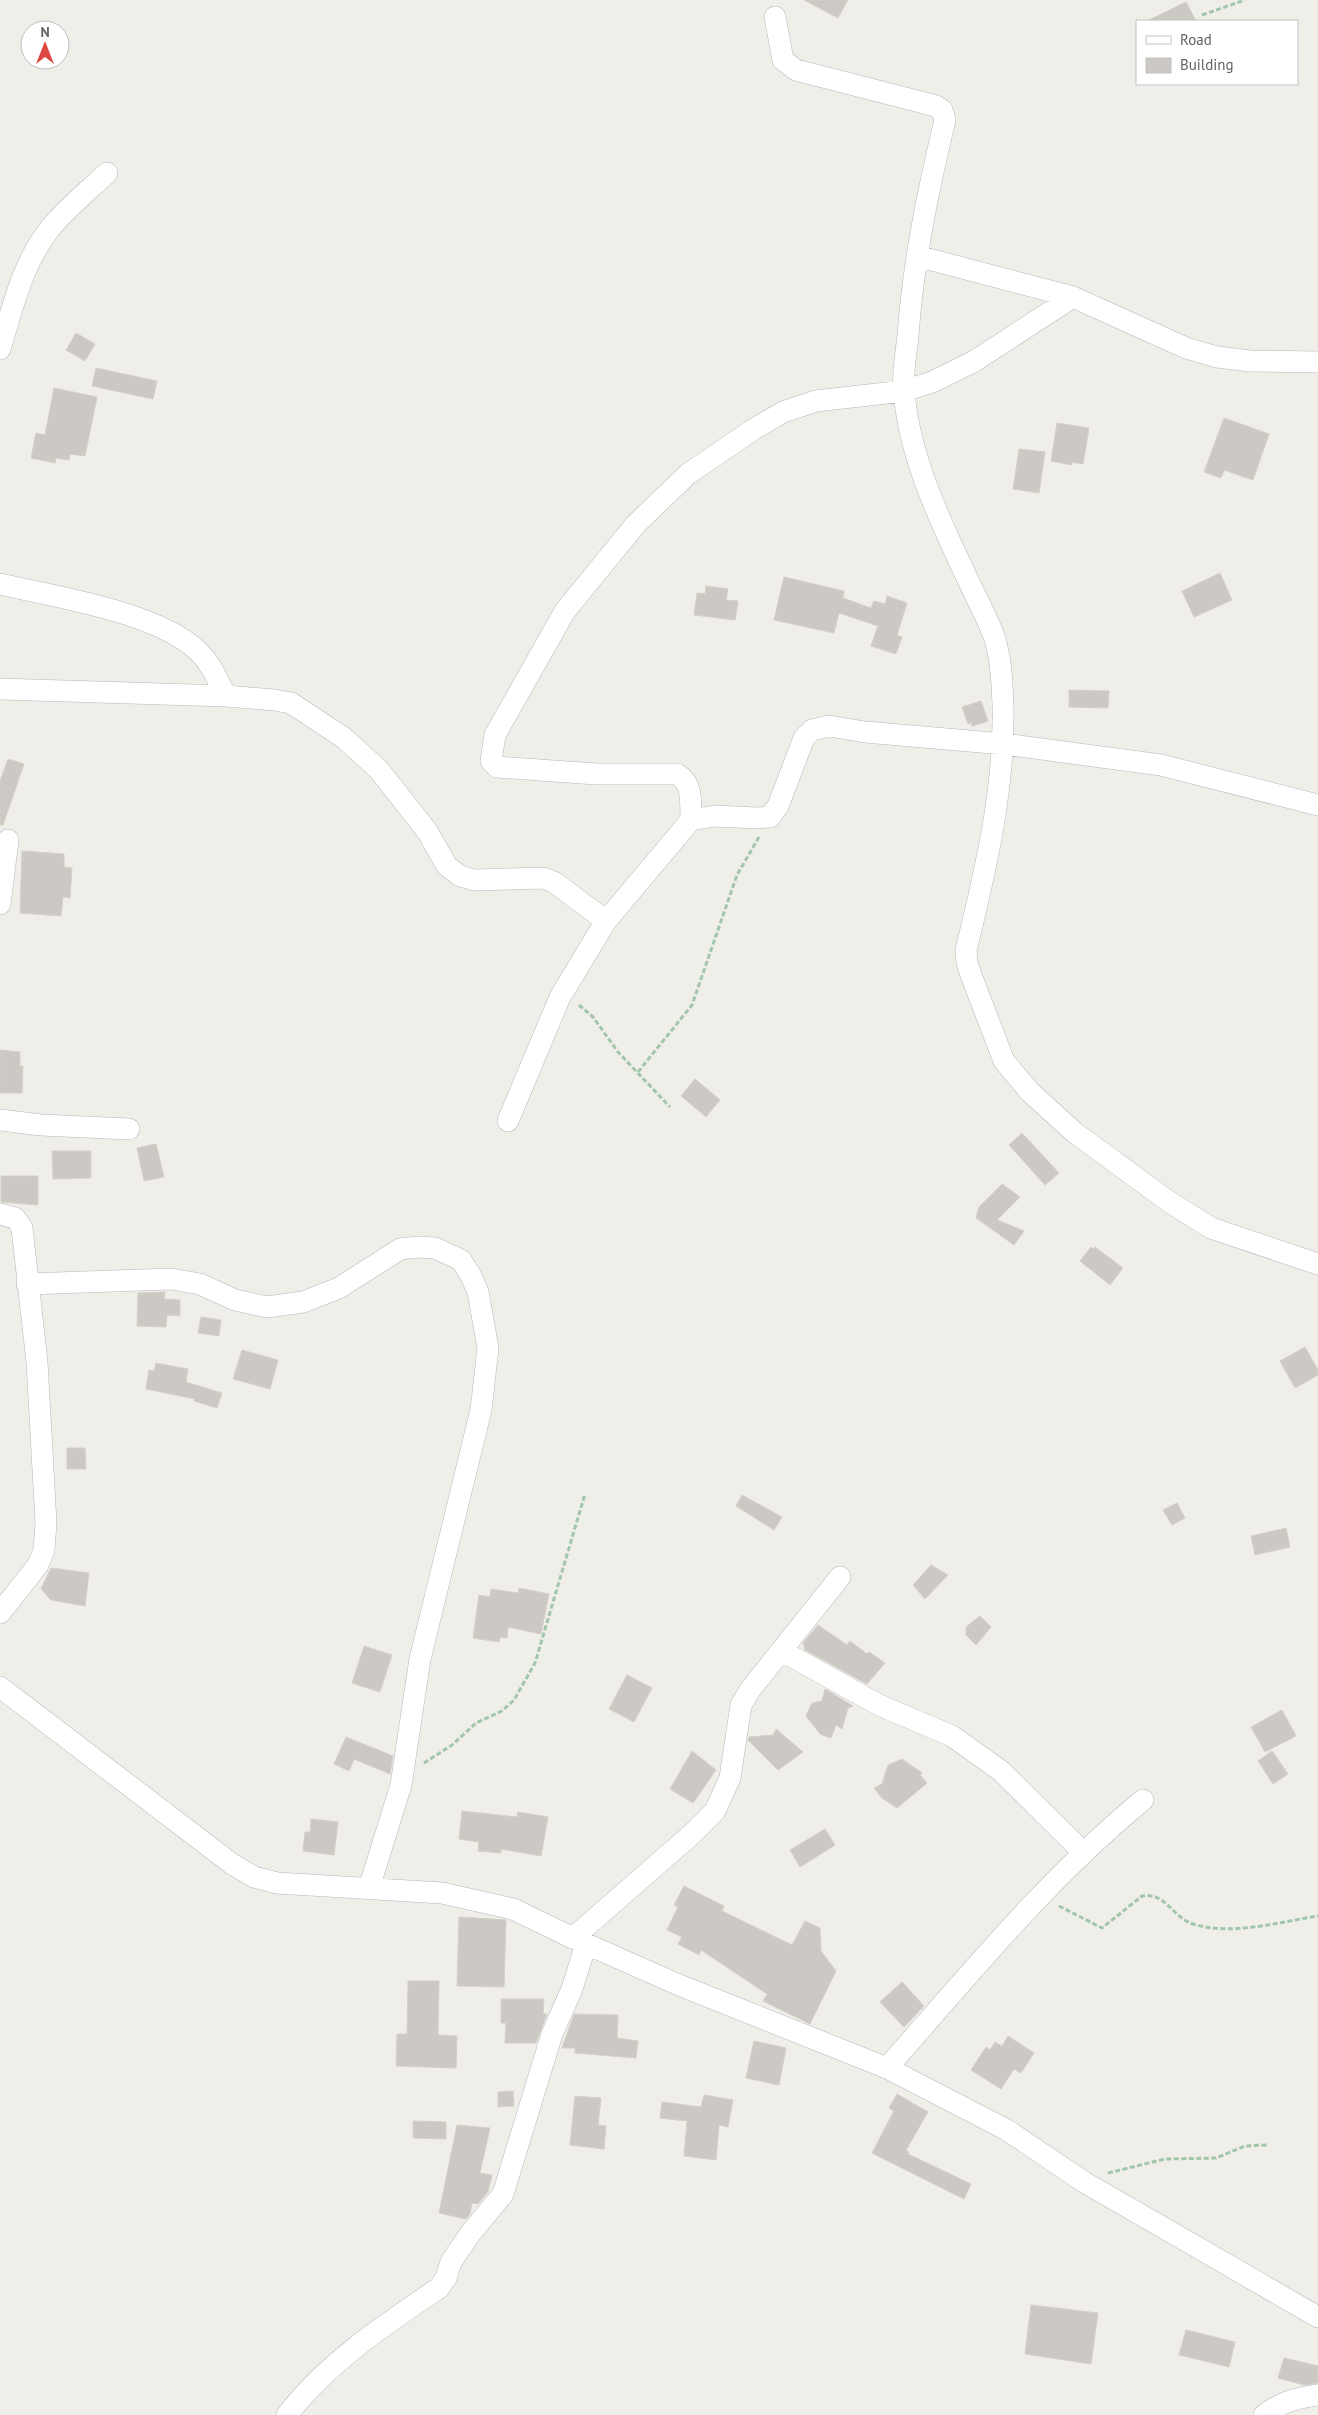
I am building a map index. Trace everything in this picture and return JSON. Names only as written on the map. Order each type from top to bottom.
[{"type":"street","points":[[775,17],[783,60],[796,70],[936,106],[942,110],[945,120],[929,188],[911,295],[904,391],[916,454],[939,519],[994,637],[1002,680],[1004,744],[986,868],[966,950],[971,976],[1004,1061],[1030,1092],[1074,1132],[1168,1201],[1211,1228],[1318,1264]]},
{"type":"street","points":[[0,349],[20,279],[35,250],[52,226],[107,173]]},
{"type":"street","points":[[917,256],[1073,297],[1186,348],[1217,357],[1250,361],[1318,362]]},
{"type":"street","points":[[691,820],[690,786],[686,779],[677,774],[596,774],[497,767],[491,761],[495,735],[565,611],[636,524],[688,474],[754,428],[783,412],[816,401],[904,391],[932,382],[973,362],[1073,297]]},
{"type":"street","points":[[0,584],[95,606],[158,625],[187,641],[199,652],[211,667],[226,696]]},
{"type":"street","points":[[0,689],[226,696],[291,703],[344,738],[379,770],[427,831],[447,866],[460,876],[474,880],[542,878],[554,882],[606,920]]},
{"type":"street","points":[[508,1121],[560,997],[606,920],[691,820],[715,816],[770,817],[778,806],[804,738],[812,730],[819,727],[829,726],[864,732],[1004,744],[1161,765],[1318,806]]},
{"type":"street","points":[[0,904],[8,840]]},
{"type":"street","points":[[0,1120],[41,1125],[129,1129]]},
{"type":"street","points":[[0,1214],[15,1218],[22,1228],[37,1362],[46,1523],[44,1550],[38,1565],[0,1613]]},
{"type":"street","points":[[27,1284],[171,1279],[200,1284],[235,1300],[268,1307],[304,1302],[339,1288],[400,1249],[418,1247],[435,1248],[460,1260],[471,1276],[478,1292],[488,1348],[481,1410],[420,1659],[402,1776],[369,1888]]},
{"type":"street","points":[[287,2415],[321,2377],[439,2288],[446,2278],[451,2262],[470,2234],[502,2194],[552,2034],[572,1989],[580,1941],[715,1811],[730,1778],[741,1705],[750,1690],[840,1577]]},
{"type":"street","points":[[782,1651],[879,1705],[952,1736],[1001,1771],[1083,1852]]},
{"type":"street","points":[[0,1687],[232,1864],[254,1877],[277,1883],[442,1893],[513,1908],[580,1941],[679,1985],[887,2068],[1007,2130],[1084,2182],[1318,2317]]},
{"type":"street","points":[[887,2068],[1083,1852],[1143,1800]]},
{"type":"street","points":[[1264,2415],[1277,2405],[1290,2400],[1318,2395]]},
{"type":"path","points":[[1202,15],[1245,0]]},
{"type":"path","points":[[638,1072],[692,1005],[737,874],[770,817]]},
{"type":"path","points":[[560,997],[588,1011],[618,1052],[670,1107]]},
{"type":"path","points":[[402,1776],[452,1745],[476,1723],[502,1711],[514,1700],[535,1663],[585,1494]]},
{"type":"path","points":[[1041,1897],[1102,1928],[1142,1896],[1150,1895],[1159,1897],[1192,1924],[1230,1929],[1318,1916]]},
{"type":"path","points":[[1084,2182],[1124,2168],[1165,2159],[1209,2159],[1245,2146],[1266,2145]]},
{"type":"building","points":[[804,0],[848,0],[838,18]]},
{"type":"building","points":[[1186,2],[1195,20],[1149,20]]},
{"type":"building","points":[[76,333],[95,344],[85,361],[66,350]]},
{"type":"building","points":[[96,368],[157,381],[153,399],[92,386]]},
{"type":"building","points":[[54,388],[97,397],[85,456],[70,454],[69,460],[56,458],[55,463],[31,458],[36,433],[45,435]]},
{"type":"building","points":[[1224,418],[1269,434],[1253,480],[1224,470],[1221,478],[1204,472]]},
{"type":"building","points":[[1057,423],[1089,428],[1083,464],[1072,462],[1072,465],[1051,461]]},
{"type":"building","points":[[1019,449],[1045,452],[1039,493],[1013,489]]},
{"type":"building","points":[[1220,573],[1232,600],[1194,617],[1182,591]]},
{"type":"building","points":[[784,577],[844,591],[843,598],[871,608],[874,601],[885,604],[887,596],[907,603],[897,635],[902,637],[896,654],[871,646],[878,626],[839,613],[834,633],[774,620]]},
{"type":"building","points":[[706,586],[728,589],[726,600],[738,601],[735,620],[694,615],[697,593],[705,594]]},
{"type":"building","points":[[1069,690],[1109,691],[1108,708],[1069,707]]},
{"type":"building","points":[[981,701],[988,721],[972,726],[971,722],[968,724],[962,707]]},
{"type":"building","points":[[8,759],[24,764],[3,825],[0,825],[0,781]]},
{"type":"building","points":[[22,851],[64,854],[64,867],[72,868],[70,898],[63,897],[61,916],[20,913]]},
{"type":"building","points":[[0,1050],[20,1052],[20,1066],[23,1066],[22,1093],[0,1093]]},
{"type":"building","points":[[695,1079],[720,1100],[706,1117],[681,1096]]},
{"type":"building","points":[[1022,1133],[1059,1173],[1045,1185],[1009,1145]]},
{"type":"building","points":[[156,1144],[164,1177],[144,1181],[137,1148]]},
{"type":"building","points":[[52,1151],[91,1151],[91,1178],[53,1179]]},
{"type":"building","points":[[1,1176],[38,1176],[38,1205],[1,1202]]},
{"type":"building","points":[[1002,1184],[1020,1197],[997,1220],[1024,1231],[1014,1245],[976,1218],[979,1207]]},
{"type":"building","points":[[1091,1247],[1094,1249],[1095,1247],[1123,1268],[1110,1285],[1080,1261]]},
{"type":"building","points":[[165,1292],[164,1299],[180,1300],[180,1316],[167,1315],[166,1327],[137,1326],[138,1293]]},
{"type":"building","points":[[201,1317],[221,1320],[219,1336],[198,1333]]},
{"type":"building","points":[[1305,1347],[1318,1370],[1318,1375],[1295,1388],[1280,1361]]},
{"type":"building","points":[[242,1350],[278,1360],[270,1389],[233,1379]]},
{"type":"building","points":[[156,1363],[188,1369],[186,1382],[222,1393],[217,1408],[194,1401],[195,1399],[146,1389],[149,1370],[154,1371]]},
{"type":"building","points":[[67,1448],[85,1448],[86,1469],[67,1469]]},
{"type":"building","points":[[742,1495],[782,1517],[774,1530],[736,1506]]},
{"type":"building","points":[[1177,1503],[1185,1518],[1172,1525],[1163,1510]]},
{"type":"building","points":[[1286,1528],[1290,1547],[1255,1555],[1251,1536]]},
{"type":"building","points":[[931,1565],[948,1575],[925,1599],[913,1585]]},
{"type":"building","points":[[51,1568],[89,1573],[85,1606],[51,1600],[41,1589]]},
{"type":"building","points":[[519,1588],[549,1594],[541,1634],[508,1627],[507,1638],[500,1637],[499,1642],[473,1638],[479,1595],[490,1597],[491,1589],[518,1593]]},
{"type":"building","points":[[980,1616],[991,1627],[976,1645],[966,1635],[966,1627]]},
{"type":"building","points":[[818,1625],[847,1645],[850,1641],[867,1654],[869,1652],[885,1663],[867,1684],[805,1650],[803,1643]]},
{"type":"building","points":[[364,1646],[392,1655],[380,1692],[352,1683]]},
{"type":"building","points":[[627,1675],[652,1688],[634,1722],[609,1709]]},
{"type":"building","points":[[825,1689],[853,1706],[848,1708],[842,1729],[836,1725],[831,1738],[820,1734],[806,1716],[812,1703],[822,1701]]},
{"type":"building","points":[[1282,1710],[1296,1736],[1265,1752],[1251,1727]]},
{"type":"building","points":[[776,1729],[803,1752],[778,1770],[748,1740],[749,1737],[773,1735]]},
{"type":"building","points":[[346,1737],[393,1756],[390,1774],[354,1759],[349,1771],[334,1764]]},
{"type":"building","points":[[692,1751],[716,1770],[693,1803],[670,1789]]},
{"type":"building","points":[[1272,1751],[1288,1774],[1273,1784],[1258,1761]]},
{"type":"building","points":[[902,1759],[922,1773],[920,1775],[927,1783],[897,1808],[882,1798],[874,1788],[882,1784],[888,1765]]},
{"type":"building","points":[[462,1811],[517,1817],[518,1812],[548,1817],[541,1856],[501,1849],[501,1853],[478,1851],[479,1842],[459,1839]]},
{"type":"building","points":[[311,1819],[338,1822],[334,1855],[303,1851],[305,1832],[310,1832]]},
{"type":"building","points":[[825,1829],[835,1845],[800,1867],[790,1850]]},
{"type":"building","points":[[684,1886],[724,1906],[722,1911],[792,1945],[805,1921],[820,1928],[821,1951],[836,1971],[810,2024],[763,2001],[767,1994],[701,1950],[699,1955],[678,1944],[682,1937],[667,1930],[678,1907],[674,1905]]},
{"type":"building","points":[[459,1917],[506,1920],[504,1987],[457,1986]]},
{"type":"building","points":[[408,1981],[439,1981],[438,2035],[457,2036],[456,2068],[396,2066],[397,2034],[407,2034]]},
{"type":"building","points":[[902,1982],[924,2006],[904,2027],[880,2002]]},
{"type":"building","points":[[501,1999],[544,1999],[543,2014],[547,2014],[536,2043],[505,2043],[506,2023],[501,2023]]},
{"type":"building","points":[[574,2014],[618,2015],[617,2038],[638,2041],[636,2058],[575,2053],[575,2048],[562,2048]]},
{"type":"building","points":[[1008,2036],[1034,2053],[1021,2073],[1014,2069],[1001,2089],[971,2070],[986,2047],[990,2050],[995,2042],[1002,2046]]},
{"type":"building","points":[[754,2041],[786,2048],[779,2085],[746,2078]]},
{"type":"building","points":[[513,2091],[514,2106],[498,2107],[498,2092]]},
{"type":"building","points":[[897,2094],[928,2112],[906,2150],[909,2152],[908,2154],[971,2184],[964,2199],[872,2153],[894,2111],[889,2108]]},
{"type":"building","points":[[704,2095],[733,2100],[728,2127],[719,2125],[716,2160],[684,2156],[687,2121],[660,2118],[662,2102],[701,2107]]},
{"type":"building","points":[[575,2096],[601,2098],[598,2125],[606,2126],[604,2149],[570,2145]]},
{"type":"building","points":[[413,2121],[446,2122],[446,2139],[413,2138]]},
{"type":"building","points":[[457,2125],[490,2128],[480,2173],[492,2175],[488,2192],[478,2204],[472,2203],[470,2214],[466,2219],[439,2213]]},
{"type":"building","points":[[1031,2305],[1098,2313],[1091,2364],[1025,2354]]},
{"type":"building","points":[[1186,2330],[1235,2342],[1229,2367],[1179,2355]]},
{"type":"building","points":[[1284,2358],[1318,2366],[1318,2383],[1304,2385],[1278,2378]]}]
